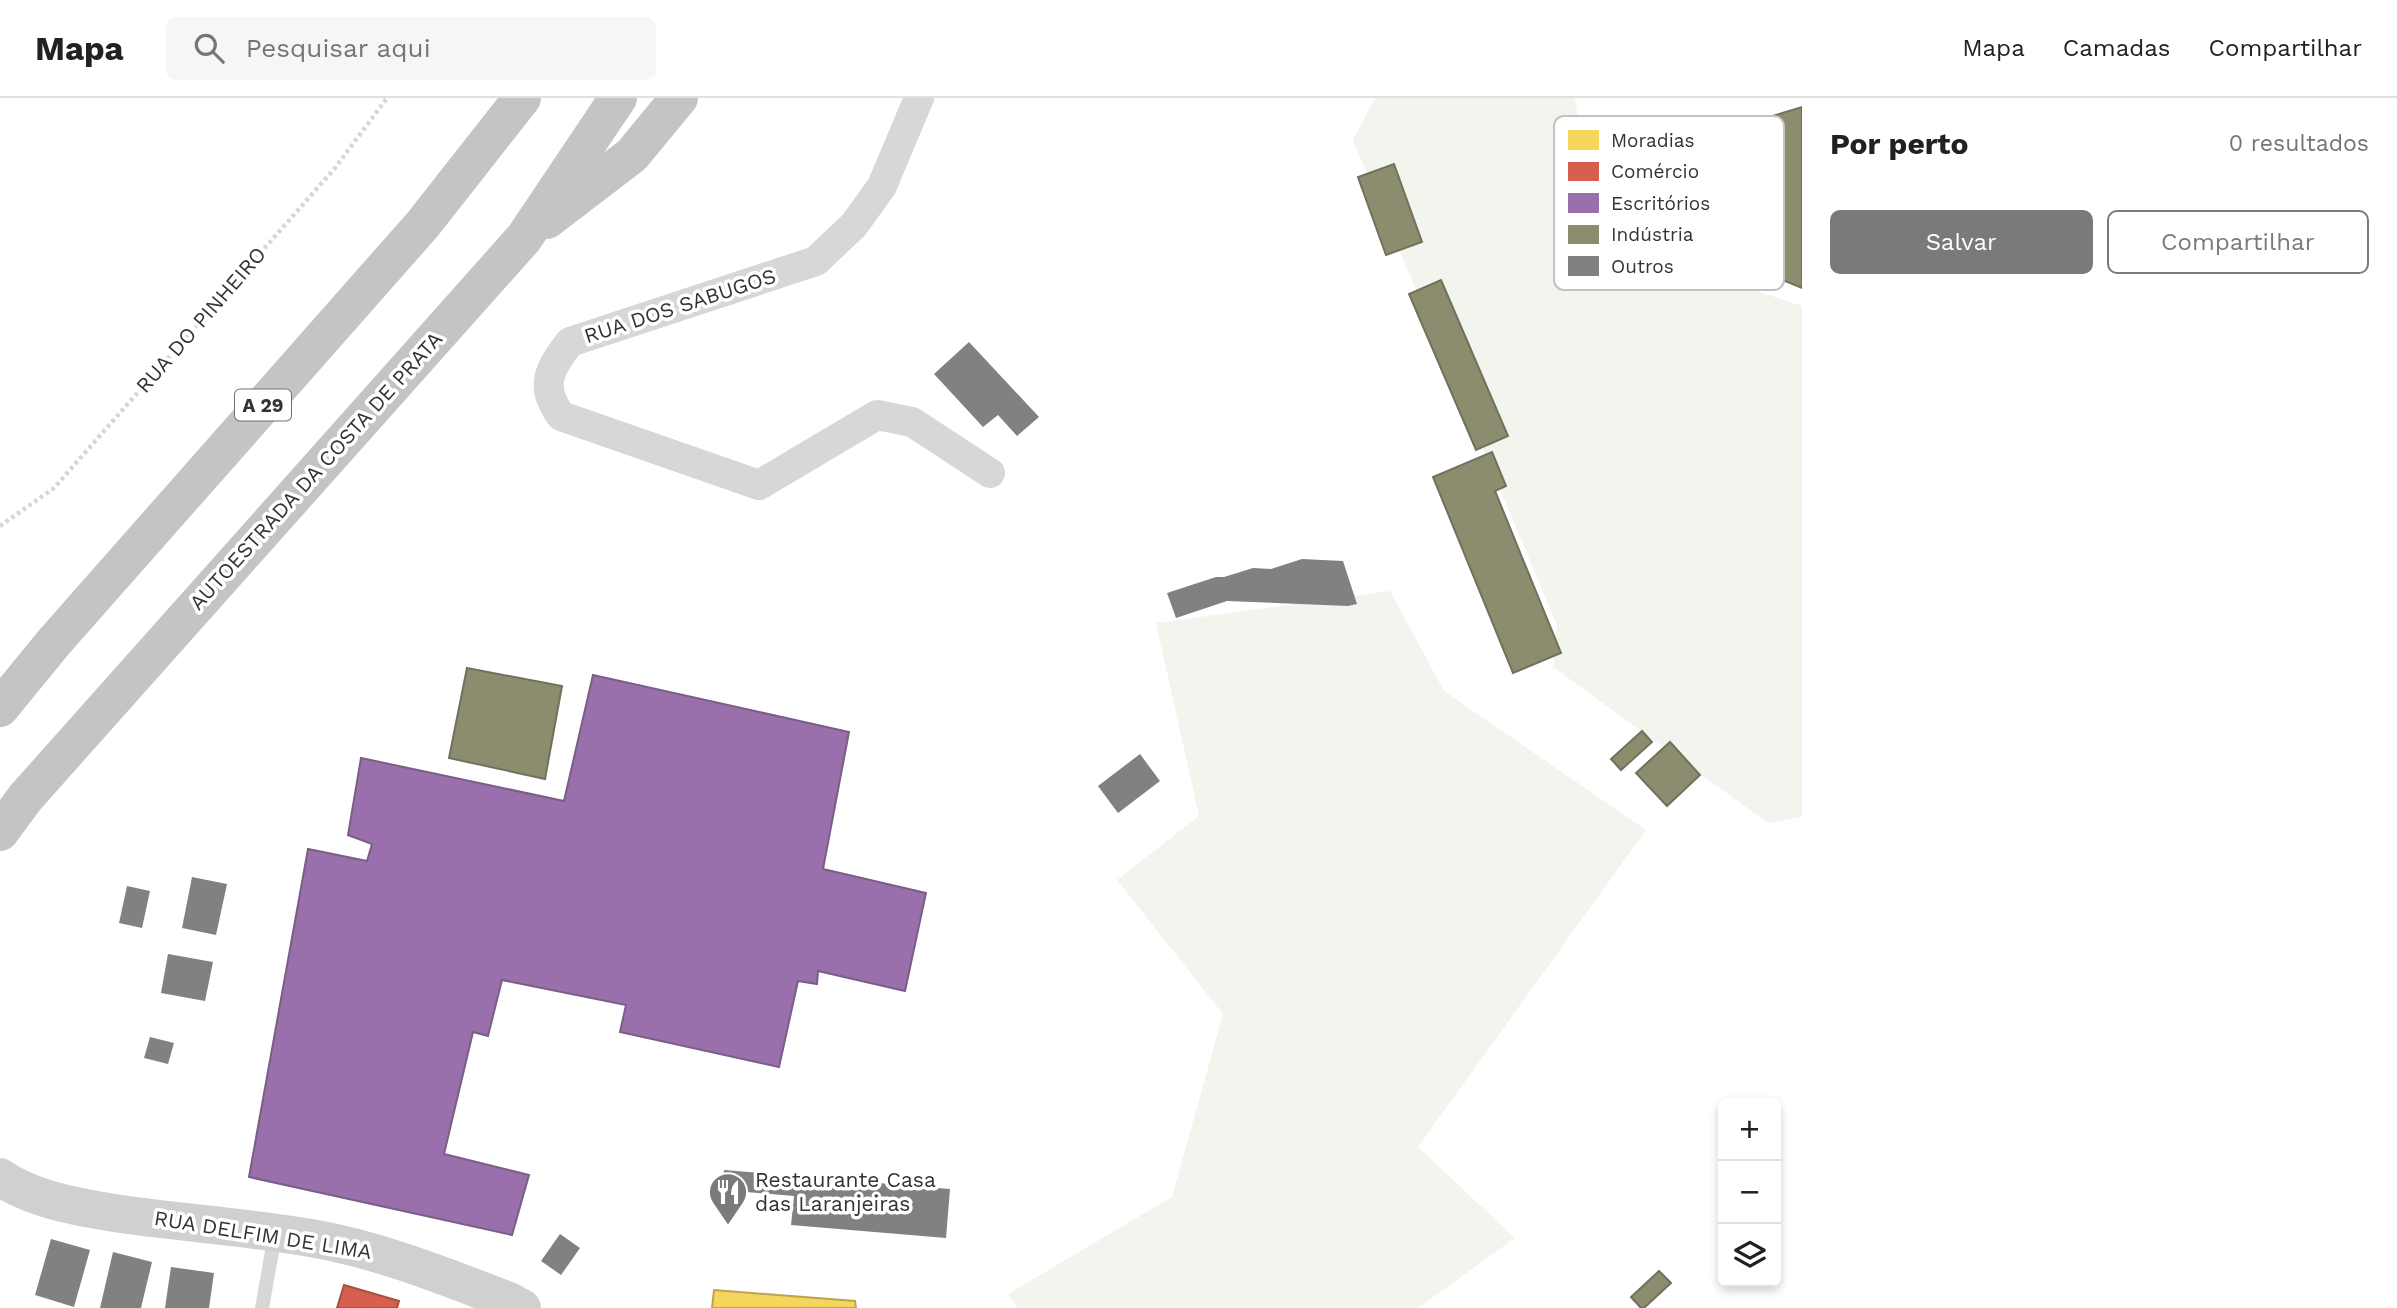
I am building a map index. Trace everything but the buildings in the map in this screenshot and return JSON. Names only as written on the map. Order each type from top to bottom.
[{"type":"highway","name":"A 29","points":[[0,708],[54,642],[423,224],[522,98]]},
{"type":"highway","name":"AUTOESTRADA DA COSTA DE PRATA","points":[[0,832],[25,798],[524,238],[618,98]]},
{"type":"highway","points":[[524,238],[632,155],[679,98]]},
{"type":"main road","name":"RUA DELFIM DE LIMA","points":[[0,1177],[11,1185],[73,1206],[311,1238],[380,1252],[522,1308]]},
{"type":"street","name":"RUA DOS SABUGOS","points":[[919,98],[882,186],[854,225],[816,261],[570,342],[554,363],[547,382],[552,404],[561,416],[759,485],[877,415],[912,422],[989,473]]},
{"type":"lane","points":[[262,1308],[275,1234]]},
{"type":"path","name":"RUA DO PINHEIRO","points":[[0,526],[54,488],[335,168],[387,98]]},
{"type":"shaded area","points":[[1375,98],[1575,98],[1578,116],[1554,116],[1554,290],[1754,290],[1802,306],[1802,817],[1768,823],[1553,667],[1557,625],[1353,140]]},
{"type":"shaded area","points":[[1390,591],[1444,691],[1646,830],[1418,1147],[1515,1238],[1418,1308],[1018,1308],[1008,1294],[1172,1197],[1223,1014],[1117,880],[1199,816],[1156,623]]},
{"type":"place","name":"Restaurante Casa das Laranjeiras","points":[[728,1226]]}]
